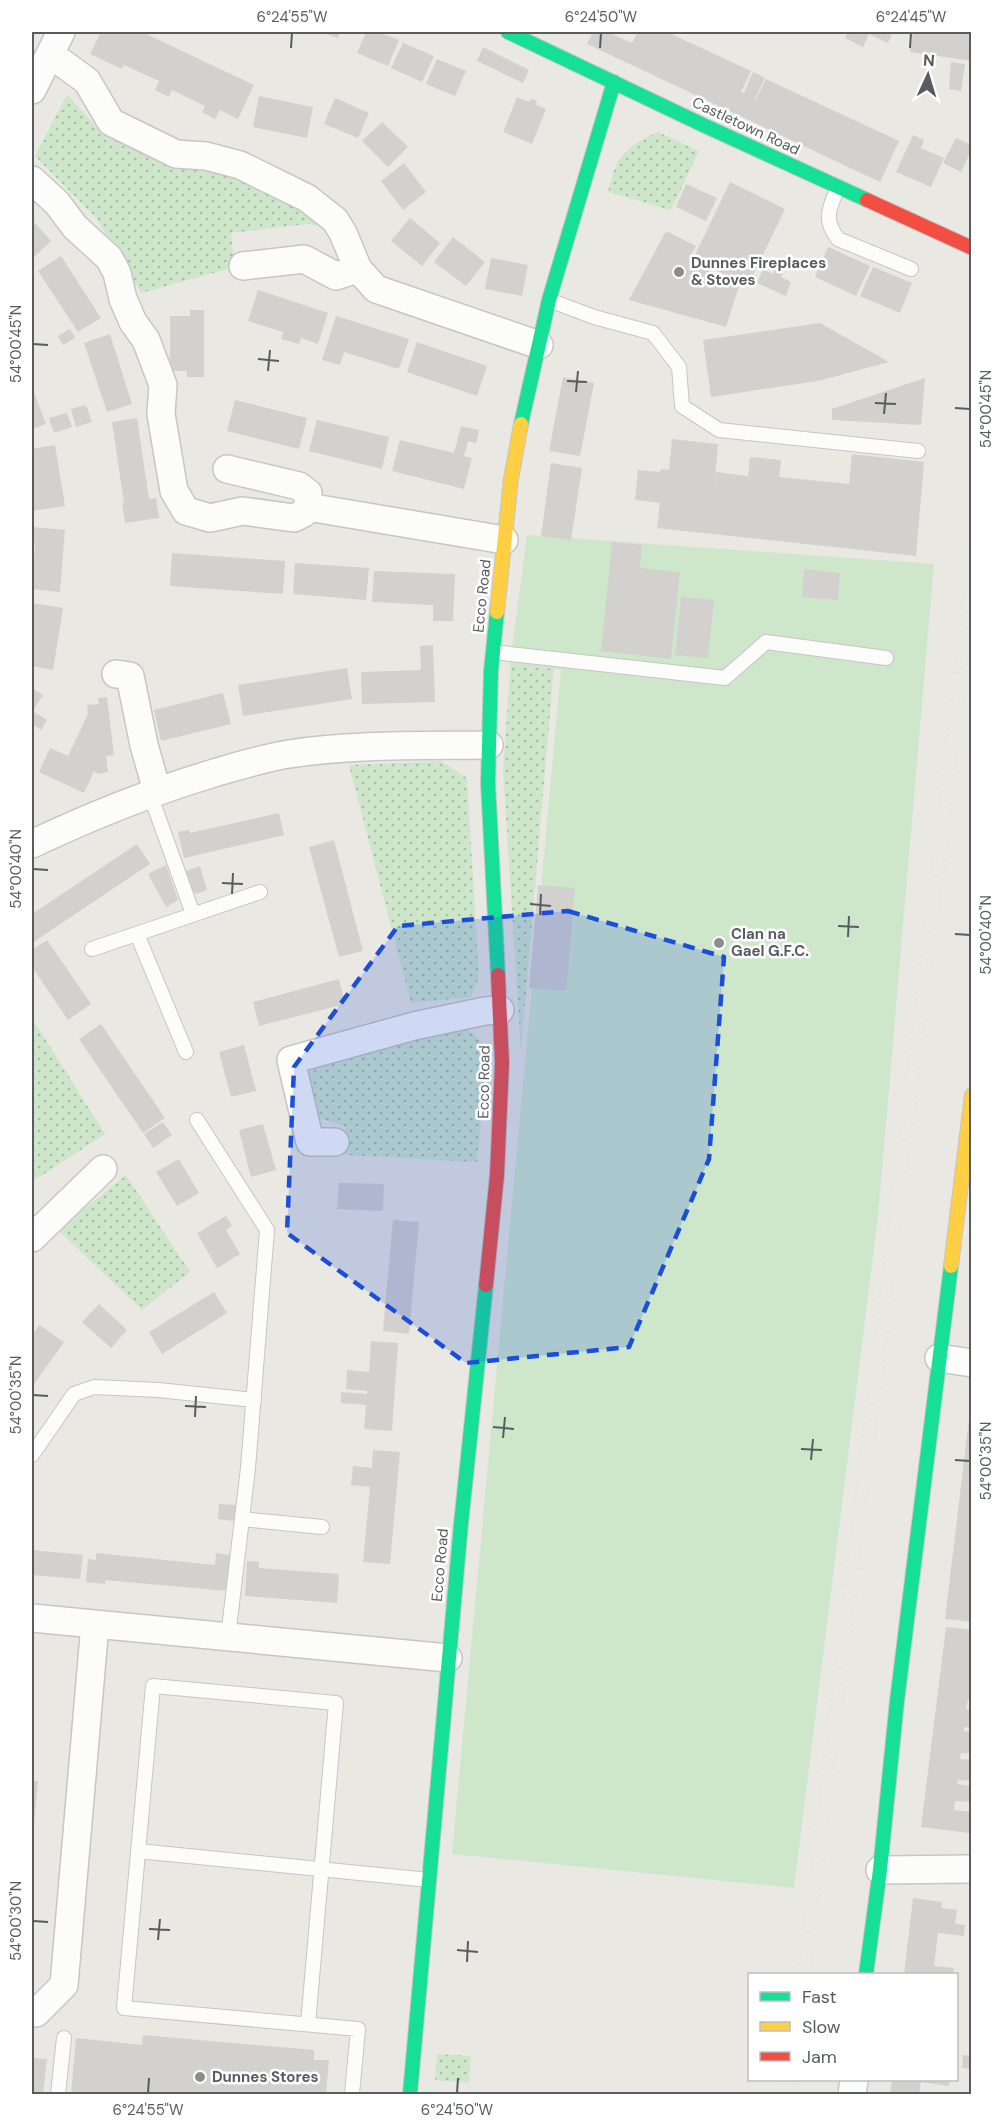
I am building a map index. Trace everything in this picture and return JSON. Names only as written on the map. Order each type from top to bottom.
[{"type":"street","name":"Castletown Road","points":[[508,32],[972,248]]},
{"type":"street","points":[[32,90],[56,43],[87,81],[111,122],[176,154],[206,156],[240,165],[307,198],[335,220],[344,233],[358,269],[376,289],[539,345]]},
{"type":"street","name":"Ecco Road","points":[[410,2094],[448,1658],[497,1175],[502,1063],[488,783],[493,652],[504,540],[511,479],[549,300],[614,82]]},
{"type":"street","points":[[32,180],[57,203],[75,227],[109,258],[117,273],[123,299],[133,322],[146,340],[163,385],[161,414],[174,491],[186,511],[210,518],[243,511],[294,518],[304,513],[308,507],[308,493],[299,486],[227,469]]},
{"type":"street","points":[[243,266],[304,259],[336,276],[358,269]]},
{"type":"street","points":[[308,507],[504,540]]},
{"type":"street","points":[[116,674],[130,676],[154,792]]},
{"type":"street","points":[[32,844],[93,816],[154,792],[287,754],[351,747],[489,745]]},
{"type":"street","points":[[335,1142],[310,1142],[291,1060],[414,1026],[500,1010]]},
{"type":"street","points":[[866,1973],[880,1870],[897,1701],[972,1095]]},
{"type":"street","points":[[32,1238],[104,1169]]},
{"type":"street","points":[[939,1358],[972,1362]]},
{"type":"street","points":[[32,1618],[448,1658]]},
{"type":"street","points":[[32,2012],[36,2013],[64,1985],[95,1624]]},
{"type":"street","points":[[880,1870],[972,1869]]},
{"type":"lane","points":[[838,187],[827,219],[830,229],[838,239],[910,269]]},
{"type":"lane","points":[[549,300],[594,317],[653,333],[679,367],[682,406],[719,430],[918,451]]},
{"type":"lane","points":[[493,652],[724,678],[766,642],[886,658]]},
{"type":"lane","points":[[154,792],[193,914]]},
{"type":"lane","points":[[92,949],[260,892]]},
{"type":"lane","points":[[137,934],[186,1052]]},
{"type":"lane","points":[[196,1120],[267,1230],[254,1400],[228,1637]]},
{"type":"lane","points":[[32,1455],[74,1394],[94,1387],[159,1389],[254,1400]]},
{"type":"lane","points":[[242,1520],[322,1527]]},
{"type":"lane","points":[[308,2025],[336,1703],[153,1686],[124,2008],[308,2025],[358,2029],[352,2094]]},
{"type":"lane","points":[[138,1851],[429,1880]]},
{"type":"lane","points":[[58,2094],[64,2038]]},
{"type":"highlighted area","points":[[568,911],[724,957],[709,1159],[629,1347],[466,1363],[287,1233],[294,1067],[398,926]]},
{"type":"green space","points":[[67,94],[99,130],[181,168],[213,167],[248,176],[326,226],[307,224],[231,233],[235,267],[141,293],[97,219],[35,156]]},
{"type":"green space","points":[[658,132],[699,151],[671,210],[608,192],[615,169],[623,154],[629,148]]},
{"type":"green space","name":"Clan na Gael G.F.C.","points":[[527,535],[934,564],[878,1217],[794,1888],[452,1854],[561,670],[510,664]]},
{"type":"green space","points":[[511,660],[554,666],[521,1051],[503,770]]},
{"type":"green space","points":[[441,761],[467,778],[479,977],[471,997],[411,1003],[349,765]]},
{"type":"green space","points":[[32,1018],[105,1134],[32,1182]]},
{"type":"green space","points":[[461,1022],[487,1048],[477,1162],[345,1155],[345,1127],[316,1117],[307,1073],[315,1065]]},
{"type":"green space","points":[[126,1175],[190,1272],[142,1310],[58,1230]]},
{"type":"green space","points":[[437,2054],[471,2056],[469,2083],[435,2080]]},
{"type":"building","points":[[101,32],[142,32],[254,85],[238,119],[220,110],[215,119],[202,112],[205,106],[172,90],[169,97],[155,90],[159,81],[124,65],[122,69],[90,54]]},
{"type":"building","points":[[322,32],[341,32],[337,38]]},
{"type":"building","points":[[366,32],[379,32],[399,40],[388,66],[357,53]]},
{"type":"building","points":[[593,32],[607,32],[632,43],[638,32],[667,32],[751,71],[741,92],[744,93],[753,72],[765,78],[755,99],[766,79],[899,141],[880,182],[587,44]]},
{"type":"building","points":[[848,32],[893,32],[888,43],[869,34],[863,47],[845,38]]},
{"type":"building","points":[[913,32],[972,32],[972,61],[910,52]]},
{"type":"building","points":[[403,43],[434,56],[422,82],[391,68]]},
{"type":"building","points":[[483,47],[529,70],[523,83],[477,61]]},
{"type":"building","points":[[437,59],[466,71],[455,96],[426,84]]},
{"type":"building","points":[[951,62],[965,64],[961,91],[949,89]]},
{"type":"building","points":[[259,96],[313,107],[307,138],[253,127]]},
{"type":"building","points":[[517,97],[529,102],[531,99],[537,101],[536,105],[546,109],[532,144],[503,132]]},
{"type":"building","points":[[335,98],[369,113],[358,138],[324,124]]},
{"type":"building","points":[[382,122],[408,147],[388,167],[362,141]]},
{"type":"building","points":[[913,135],[924,140],[921,148],[944,158],[931,187],[896,172]]},
{"type":"building","points":[[956,138],[972,145],[961,172],[943,163]]},
{"type":"building","points":[[404,163],[426,192],[403,210],[381,181]]},
{"type":"building","points":[[730,182],[785,209],[748,286],[693,259]]},
{"type":"building","points":[[686,184],[717,198],[706,221],[676,207]]},
{"type":"building","points":[[410,218],[440,243],[422,266],[391,241]]},
{"type":"building","points":[[32,220],[51,241],[33,258],[32,257]]},
{"type":"building","name":"Dunnes Fireplaces & Stoves","points":[[666,231],[696,246],[689,259],[739,286],[726,327],[629,300]]},
{"type":"building","points":[[453,237],[485,262],[466,286],[434,262]]},
{"type":"building","points":[[828,247],[870,266],[856,296],[815,277]]},
{"type":"building","points":[[61,256],[101,318],[78,332],[38,271]]},
{"type":"building","points":[[491,258],[528,265],[522,296],[485,289]]},
{"type":"building","points":[[873,267],[912,283],[900,313],[860,296]]},
{"type":"building","points":[[763,269],[772,274],[775,269],[783,273],[781,277],[791,282],[786,296],[757,283]]},
{"type":"building","points":[[258,290],[328,313],[318,344],[301,338],[299,344],[281,339],[283,332],[248,321]]},
{"type":"building","points":[[190,310],[204,310],[204,377],[187,377],[187,371],[170,371],[170,316],[190,316]]},
{"type":"building","points":[[336,316],[409,339],[399,369],[344,352],[340,365],[322,360]]},
{"type":"building","points":[[820,323],[889,362],[818,381],[711,397],[703,340]]},
{"type":"building","points":[[70,329],[75,338],[63,345],[58,336]]},
{"type":"building","points":[[110,334],[132,404],[107,412],[84,343]]},
{"type":"building","points":[[417,342],[487,366],[477,396],[407,372]]},
{"type":"building","points":[[563,377],[594,383],[580,456],[549,451]]},
{"type":"building","points":[[925,378],[921,425],[832,420],[832,409]]},
{"type":"building","points":[[32,387],[46,424],[32,429]]},
{"type":"building","points":[[235,400],[307,418],[299,449],[227,431]]},
{"type":"building","points":[[86,405],[92,422],[76,427],[71,409]]},
{"type":"building","points":[[67,413],[72,427],[54,433],[49,418]]},
{"type":"building","points":[[137,418],[149,499],[156,498],[159,518],[125,523],[112,422]]},
{"type":"building","points":[[317,420],[389,437],[382,469],[309,451]]},
{"type":"building","points":[[461,426],[479,430],[476,443],[468,441],[464,456],[472,458],[464,489],[392,471],[400,440],[454,453]]},
{"type":"building","points":[[672,439],[718,444],[713,501],[716,472],[748,476],[750,457],[781,460],[779,477],[849,484],[852,454],[924,462],[916,556],[657,528],[660,503],[635,500],[638,470],[660,472],[661,469],[669,470]]},
{"type":"building","points":[[55,445],[65,506],[32,511],[32,497],[34,496],[32,449]]},
{"type":"building","points":[[551,463],[582,468],[571,540],[541,536]]},
{"type":"building","points":[[32,527],[65,530],[60,592],[32,589],[35,543],[32,543]]},
{"type":"building","points":[[612,542],[642,545],[640,568],[680,572],[671,659],[601,651]]},
{"type":"building","points":[[172,553],[285,561],[283,594],[170,586]]},
{"type":"building","points":[[295,563],[369,568],[366,600],[293,594]]},
{"type":"building","points":[[804,569],[840,573],[838,600],[802,597]]},
{"type":"building","points":[[374,571],[455,574],[453,621],[433,621],[433,605],[372,602]]},
{"type":"building","points":[[681,597],[714,600],[708,658],[675,655]]},
{"type":"building","points":[[32,603],[63,608],[53,670],[32,666]]},
{"type":"building","points":[[433,645],[435,702],[362,704],[361,672],[421,670],[420,646]]},
{"type":"building","points":[[347,668],[352,699],[243,716],[238,685]]},
{"type":"building","points":[[32,688],[43,695],[33,711],[47,720],[41,730],[32,724]]},
{"type":"building","points":[[223,693],[231,724],[161,741],[154,710]]},
{"type":"building","points":[[107,697],[114,755],[106,756],[108,772],[98,774],[94,771],[84,793],[39,772],[50,748],[68,756],[88,714],[87,705],[99,704],[98,698]]},
{"type":"building","points":[[279,813],[284,835],[184,858],[178,832],[189,830],[190,833]]},
{"type":"building","points":[[334,840],[363,951],[339,957],[309,847]]},
{"type":"building","points":[[137,844],[150,864],[32,943],[32,914]]},
{"type":"building","points":[[166,865],[178,900],[166,907],[148,874]]},
{"type":"building","points":[[200,866],[207,890],[196,894],[186,871]]},
{"type":"building","points":[[538,885],[575,888],[566,991],[529,988]]},
{"type":"building","points":[[47,940],[91,1004],[68,1020],[32,967],[32,950]]},
{"type":"building","points":[[339,979],[345,1004],[259,1026],[253,1002]]},
{"type":"building","points":[[101,1024],[165,1118],[143,1133],[79,1039]]},
{"type":"building","points":[[244,1045],[256,1091],[231,1097],[219,1052]]},
{"type":"building","points":[[163,1122],[172,1135],[153,1148],[144,1134]]},
{"type":"building","points":[[263,1124],[276,1170],[251,1177],[239,1130]]},
{"type":"building","points":[[179,1159],[199,1193],[177,1206],[156,1172]]},
{"type":"building","points":[[339,1183],[384,1184],[383,1211],[337,1209]]},
{"type":"building","points":[[226,1216],[232,1226],[226,1230],[240,1254],[217,1268],[197,1233]]},
{"type":"building","points":[[393,1220],[419,1222],[409,1334],[383,1331]]},
{"type":"building","points":[[214,1292],[227,1313],[162,1354],[149,1332]]},
{"type":"building","points":[[99,1304],[127,1330],[111,1348],[82,1322]]},
{"type":"building","points":[[39,1325],[64,1342],[32,1387],[32,1336]]},
{"type":"building","points":[[371,1341],[398,1343],[392,1431],[364,1429],[366,1405],[341,1403],[341,1392],[367,1394],[367,1391],[346,1389],[347,1370],[369,1372]]},
{"type":"building","points":[[969,1419],[972,1419],[972,1622],[945,1619]]},
{"type":"building","points":[[373,1450],[400,1452],[390,1564],[363,1562],[370,1487],[351,1485],[353,1466],[372,1468]]},
{"type":"building","points":[[219,1504],[236,1505],[234,1521],[218,1519]]},
{"type":"building","points":[[32,1550],[83,1555],[80,1579],[32,1575]]},
{"type":"building","points":[[96,1553],[215,1565],[216,1553],[230,1555],[227,1591],[105,1580],[105,1584],[86,1582],[88,1559],[96,1560]]},
{"type":"building","points":[[247,1561],[259,1562],[259,1568],[339,1574],[337,1603],[245,1596]]},
{"type":"building","points":[[946,1627],[972,1630],[969,1684],[972,1685],[972,1701],[968,1700],[966,1709],[972,1710],[972,1728],[964,1727],[964,1731],[972,1732],[972,1754],[961,1753],[960,1759],[972,1760],[972,1781],[958,1780],[957,1784],[972,1786],[972,1796],[971,1802],[955,1801],[954,1810],[972,1812],[972,1829],[969,1833],[921,1827]]},
{"type":"building","points":[[32,1781],[38,1781],[33,1834],[32,1834]]},
{"type":"building","points":[[913,1898],[942,1902],[941,1908],[957,1910],[955,1924],[965,1925],[964,1936],[938,1933],[934,1966],[954,1968],[953,1973],[904,1973]]},
{"type":"building","name":"Dunnes Stores","points":[[143,2035],[314,2050],[314,2060],[329,2060],[326,2094],[71,2094],[76,2038],[142,2045]]},
{"type":"building","points":[[963,2055],[972,2056],[972,2069],[962,2068]]},
{"type":"building","points":[[32,2058],[47,2059],[43,2094],[32,2094]]},
{"type":"building","points":[[892,2081],[949,2081],[949,2086],[921,2082],[919,2094],[890,2094]]},
{"type":"railway","points":[[798,1973],[972,532]]},
{"type":"railway","points":[[810,1973],[972,631]]},
{"type":"railway","points":[[783,2094],[785,2081]]},
{"type":"railway","points":[[796,2094],[797,2081]]},
{"type":"traffic: fast","points":[[508,32],[867,200]]},
{"type":"traffic: fast","points":[[521,424],[549,300],[614,82]]},
{"type":"traffic: fast","points":[[497,612],[491,671],[488,783],[498,975]]},
{"type":"traffic: fast","points":[[866,1973],[951,1266]]},
{"type":"traffic: fast","points":[[410,2094],[461,1524],[486,1285]]},
{"type":"traffic: slow","points":[[497,612],[511,479],[521,424]]},
{"type":"traffic: slow","points":[[951,1266],[972,1095]]},
{"type":"traffic: jam","points":[[867,200],[972,248]]},
{"type":"traffic: jam","points":[[486,1285],[497,1175],[502,1063],[498,975]]},
{"type":"place","name":"Dunnes Fireplaces & Stoves","points":[[679,272]]},
{"type":"place","name":"Clan na Gael G.F.C.","points":[[719,943]]},
{"type":"place","name":"Dunnes Stores","points":[[200,2077]]}]
